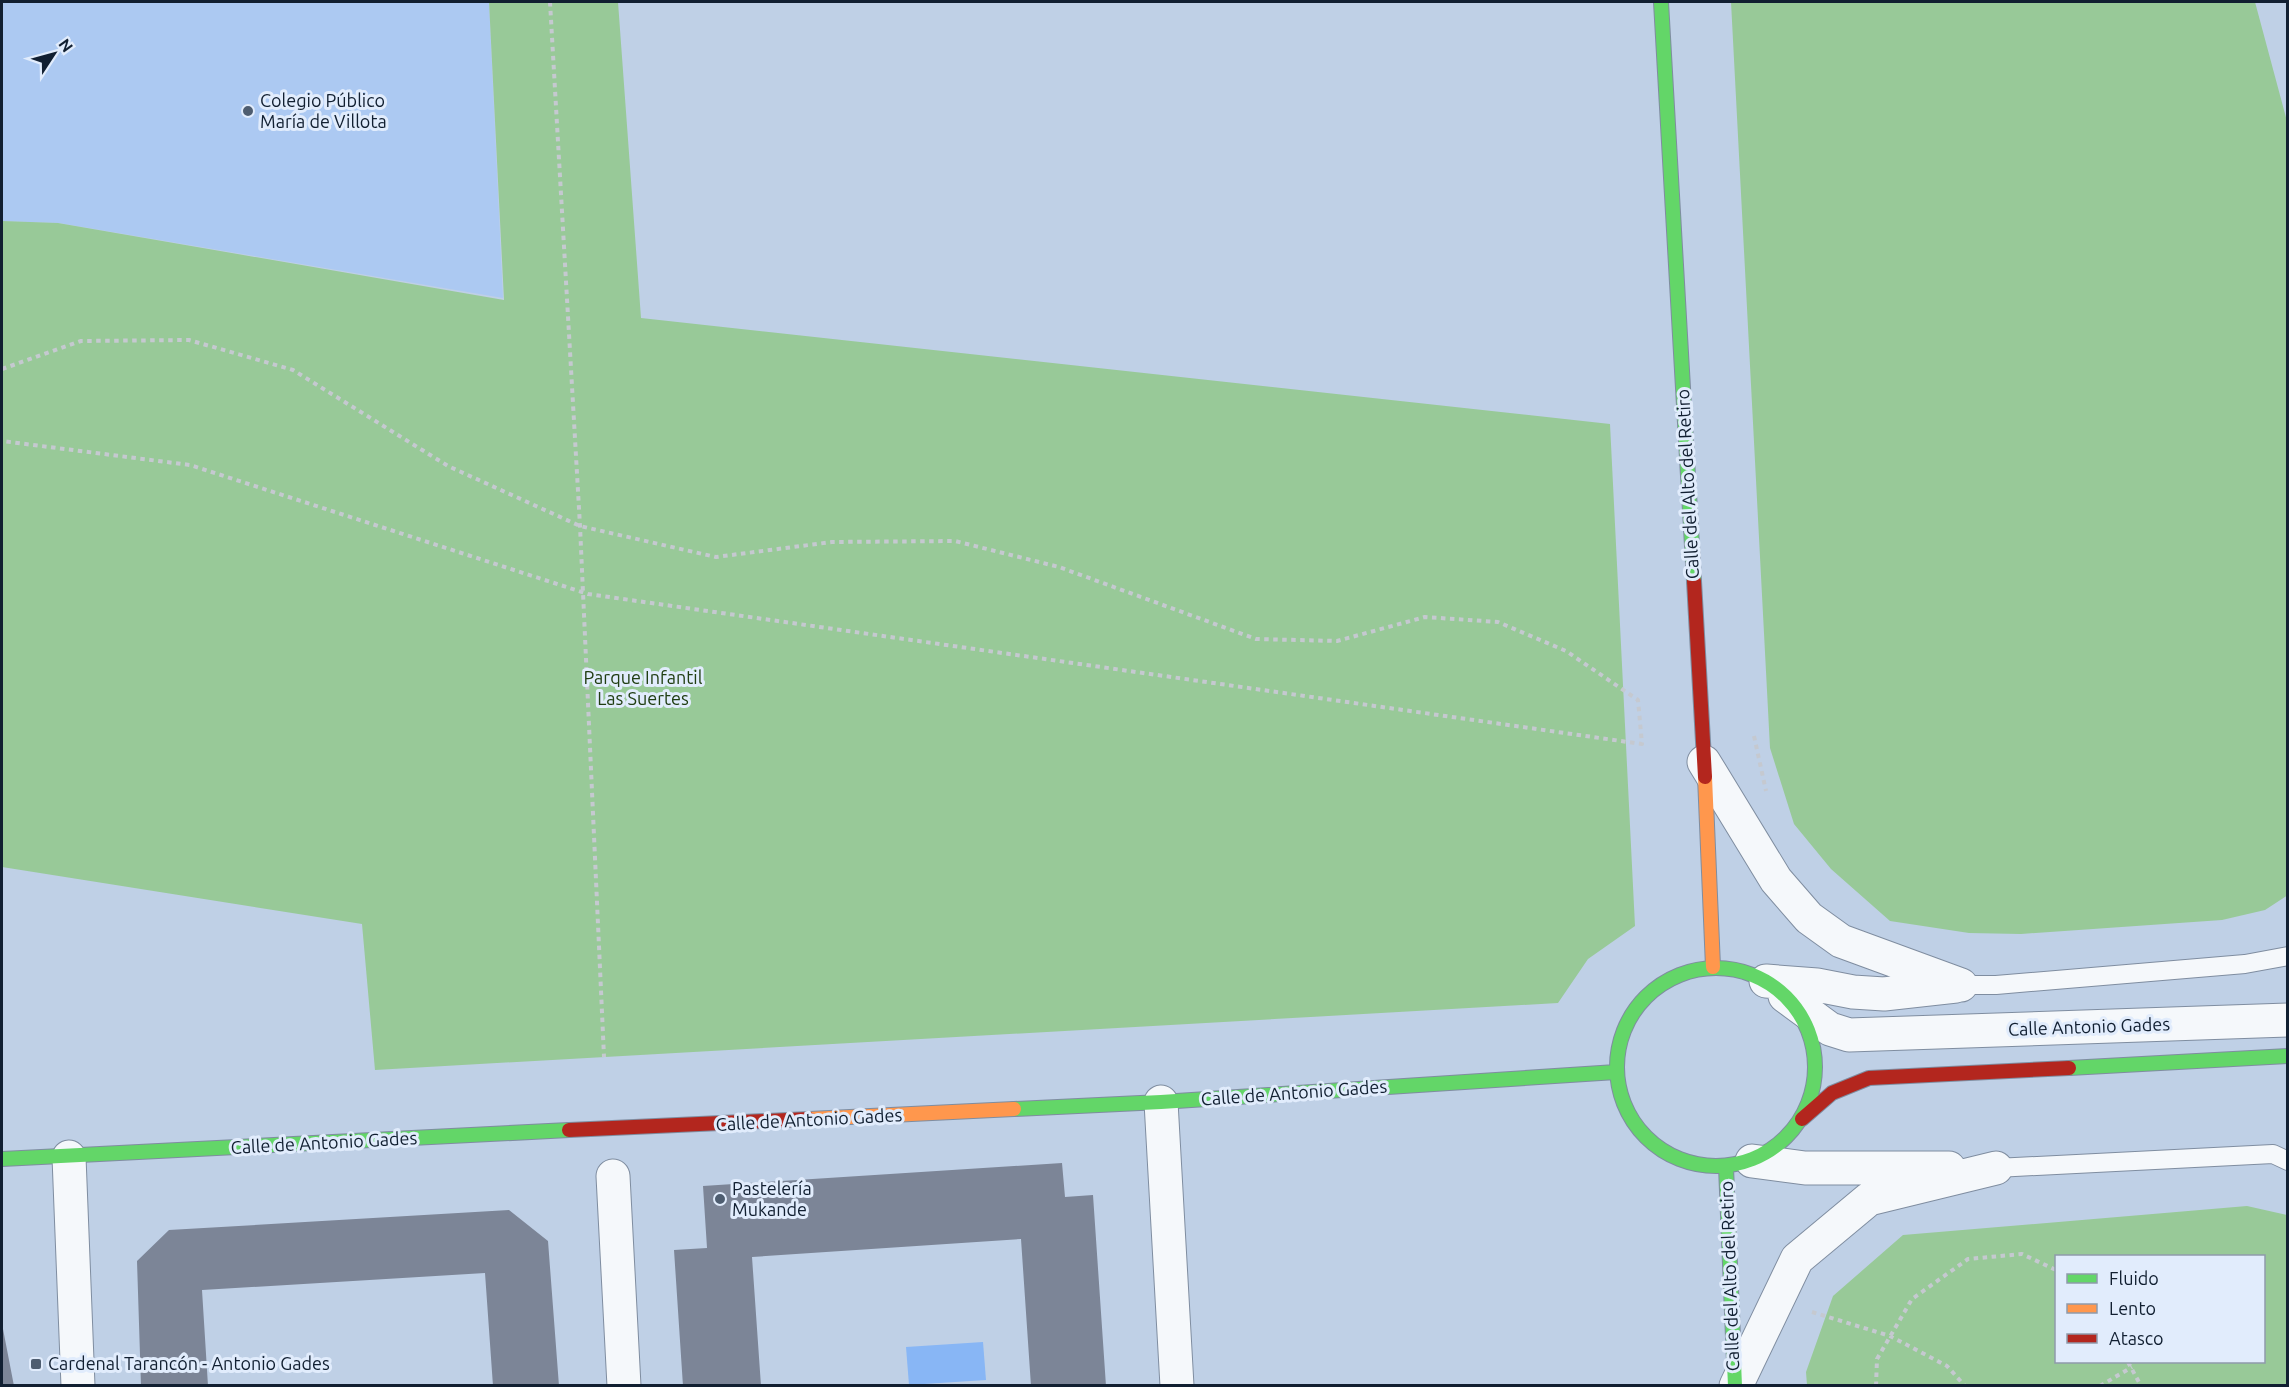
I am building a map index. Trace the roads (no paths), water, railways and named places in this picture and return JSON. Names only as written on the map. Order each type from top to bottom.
[{"type":"street","name":"Calle del Alto del Retiro","points":[[1662,2],[1704,762],[1713,967]]},
{"type":"street","points":[[1704,762],[1776,880],[1809,918],[1841,941],[1960,986]]},
{"type":"street","points":[[1739,1164],[1769,1152],[1785,1140],[1804,1114],[1814,1084],[1814,1052],[1804,1021],[1776,989],[1741,970],[1713,967],[1681,973],[1654,988],[1632,1012],[1619,1041],[1616,1072],[1623,1104],[1640,1132],[1664,1152],[1694,1165],[1739,1164],[1805,1168],[1996,1168]]},
{"type":"street","points":[[1776,989],[1817,985],[1853,992],[1884,994],[1960,986]]},
{"type":"street","name":"Calle Antonio Gades","points":[[1776,989],[1830,1029],[1849,1035],[2288,1020]]},
{"type":"street","name":"Calle Antonio Gades","points":[[1785,1140],[1812,1107],[1826,1096],[1854,1082],[1891,1076],[2288,1056]]},
{"type":"street","name":"Calle de Antonio Gades","points":[[2,1159],[1161,1102],[1616,1072]]},
{"type":"street","points":[[1161,1102],[1177,1386]]},
{"type":"street","points":[[69,1157],[78,1386]]},
{"type":"street","name":"Calle del Alto del Retiro","points":[[1735,1386],[1739,1164]]},
{"type":"street","points":[[1735,1386],[1797,1259],[1869,1199],[1996,1168]]},
{"type":"street","points":[[613,1176],[624,1386]]},
{"type":"lane","points":[[1960,986],[2246,964],[2288,956]]},
{"type":"lane","points":[[1996,1168],[2273,1154],[2288,1161]]},
{"type":"place","name":"Colegio Público María de Villota","points":[[248,111]]},
{"type":"place","name":"Pastelería Mukande","points":[[720,1199]]},
{"type":"place","name":"Cardenal Tarancón - Antonio Gades","points":[[36,1364]]},
{"type":"park label","name":"Parque Infantil Las Suertes","points":[[643,688]]}]
